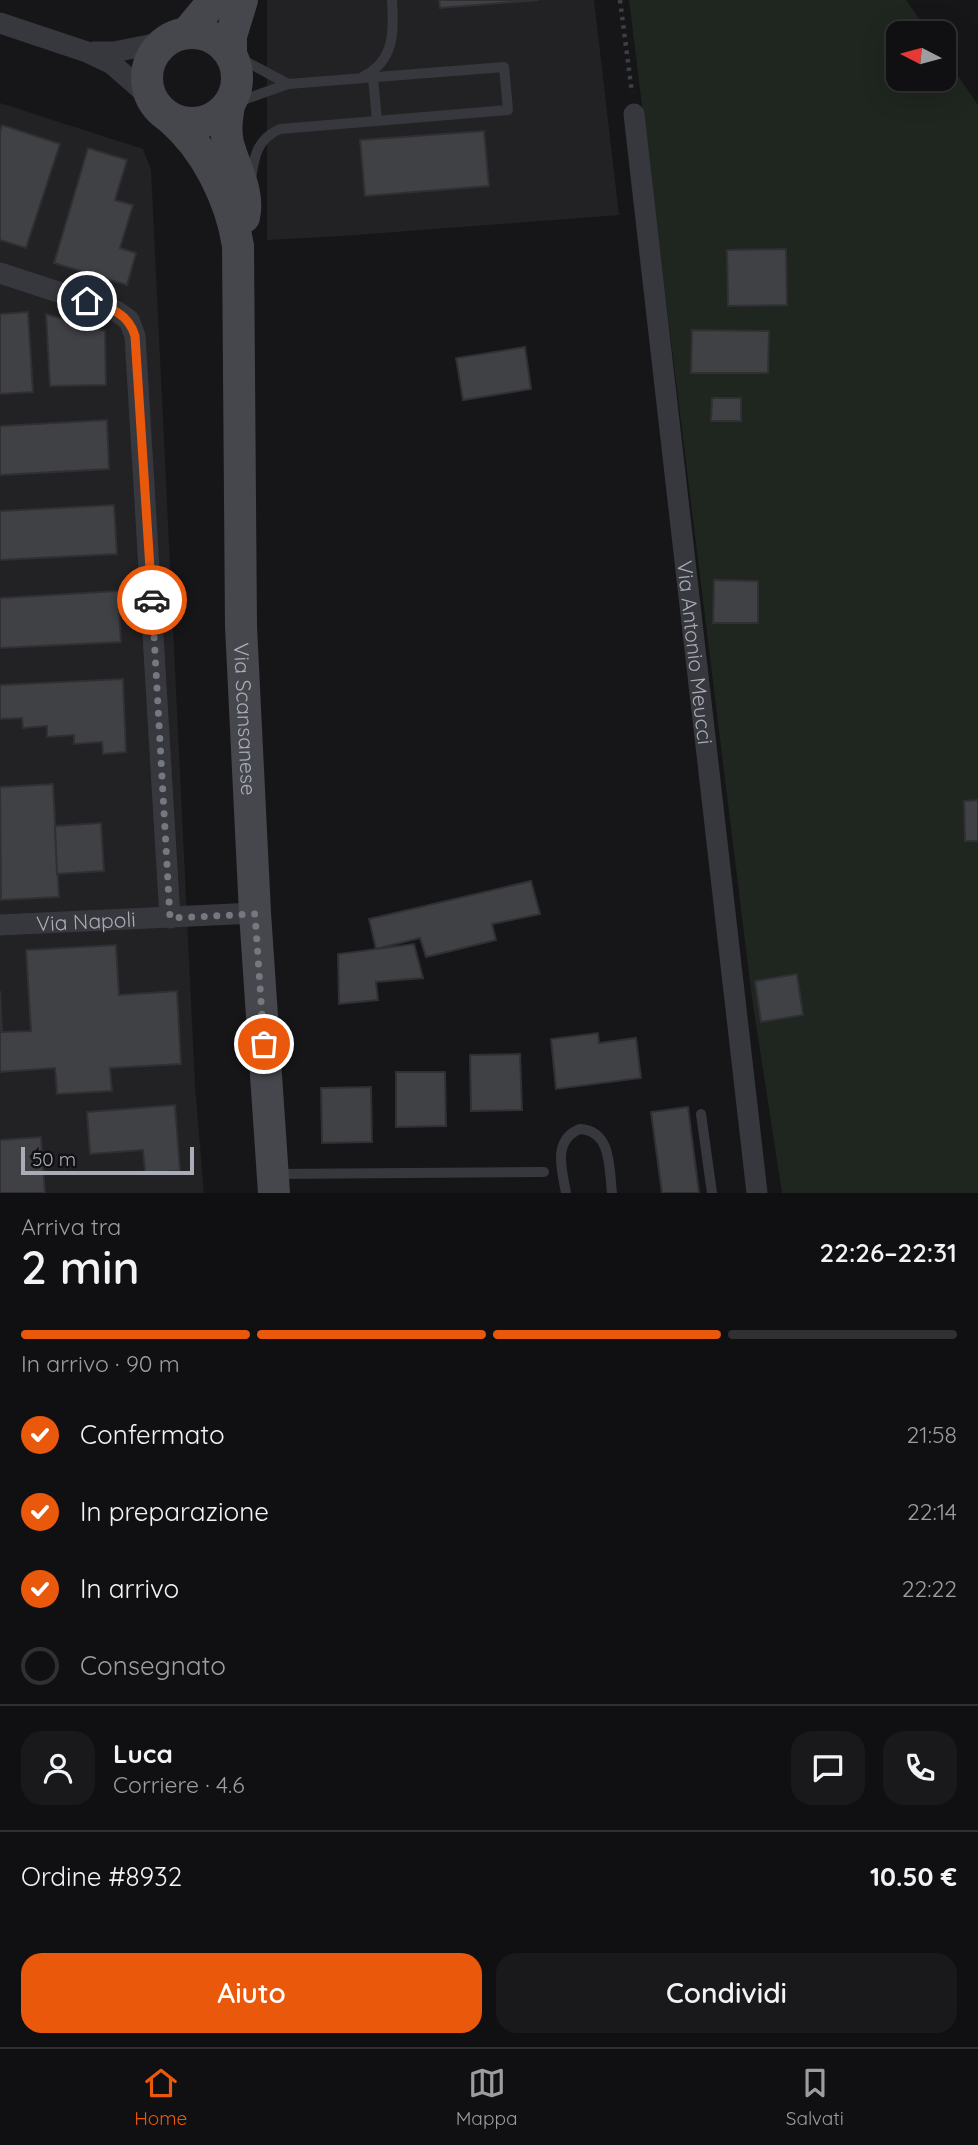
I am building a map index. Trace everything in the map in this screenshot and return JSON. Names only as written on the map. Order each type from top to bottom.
[{"type":"main road","points":[[214,0],[199,21],[156,51],[147,75],[148,87],[161,108],[182,122],[194,124],[207,121],[220,115],[229,105]]},
{"type":"main road","name":"Via Scansanese","points":[[238,246],[246,210],[245,195],[227,140],[226,123],[238,79],[231,54],[231,36],[242,0]]},
{"type":"main road","points":[[175,37],[199,33],[211,36],[222,43],[231,54]]},
{"type":"main road","name":"Via Scansanese","points":[[161,108],[184,130],[219,185],[234,221],[238,246],[241,626],[255,914],[273,1184]]},
{"type":"street","points":[[0,23],[87,52],[112,64],[161,108]]},
{"type":"street","points":[[87,52],[114,52],[175,37]]},
{"type":"street","name":"Via Antonio Meucci","points":[[634,114],[757,1193]]},
{"type":"street","points":[[0,273],[116,311],[129,320],[135,336],[170,918]]},
{"type":"street","name":"Via Napoli","points":[[0,925],[255,914]]},
{"type":"lane","points":[[355,79],[376,68],[390,50],[394,26],[392,0]]},
{"type":"lane","points":[[231,54],[288,84]]},
{"type":"lane","points":[[229,105],[288,84],[504,67],[508,110],[300,126],[268,134],[255,154],[246,210]]},
{"type":"lane","points":[[373,78],[376,120]]},
{"type":"lane","points":[[701,1114],[712,1193]]},
{"type":"lane","points":[[566,1193],[561,1146],[572,1132],[580,1129],[596,1133],[603,1139],[612,1193]]},
{"type":"lane","points":[[273,1184],[544,1172]]},
{"type":"path","points":[[620,0],[634,114]]},
{"type":"shaded area","points":[[267,0],[594,0],[619,215],[267,240]]},
{"type":"shaded area","points":[[629,0],[906,0],[921,21],[886,21],[886,91],[956,91],[956,73],[978,105],[978,1193],[782,1193],[752,998]]},
{"type":"shaded area","points":[[0,103],[143,149],[151,170],[195,1085],[204,1193],[0,1193]]},
{"type":"building","points":[[439,0],[539,0],[440,8]]},
{"type":"building","points":[[2,125],[60,144],[26,248],[0,240]]},
{"type":"building","points":[[484,131],[489,186],[365,196],[360,140]]},
{"type":"building","points":[[88,148],[127,160],[115,200],[133,205],[120,248],[136,253],[127,285],[54,263]]},
{"type":"building","points":[[786,249],[787,305],[728,306],[727,250]]},
{"type":"building","points":[[28,312],[33,392],[0,394],[0,314]]},
{"type":"building","points":[[46,314],[105,331],[106,385],[50,386]]},
{"type":"building","points":[[692,330],[769,331],[768,373],[691,373]]},
{"type":"building","points":[[525,347],[531,389],[463,400],[456,358]]},
{"type":"building","points":[[712,398],[741,398],[741,421],[711,421]]},
{"type":"building","points":[[107,420],[109,469],[0,475],[0,426]]},
{"type":"building","points":[[114,505],[117,554],[0,560],[0,511]]},
{"type":"building","points":[[714,580],[758,581],[758,623],[713,623]]},
{"type":"building","points":[[118,591],[121,642],[0,648],[0,598]]},
{"type":"building","points":[[123,679],[126,752],[103,754],[102,742],[74,744],[74,735],[47,737],[47,726],[23,728],[22,718],[0,719],[0,685]]},
{"type":"building","points":[[53,784],[59,897],[1,900],[0,787]]},
{"type":"building","points":[[978,800],[978,841],[965,841],[964,801]]},
{"type":"building","points":[[101,823],[104,871],[57,874],[55,826]]},
{"type":"building","points":[[531,881],[540,914],[492,924],[496,940],[426,957],[420,938],[376,949],[369,919]]},
{"type":"building","points":[[414,944],[423,978],[376,982],[378,1000],[339,1004],[338,954]]},
{"type":"building","points":[[116,945],[119,995],[177,991],[181,1064],[110,1068],[112,1091],[57,1094],[55,1068],[0,1072],[0,991],[2,1032],[31,1031],[26,950]]},
{"type":"building","points":[[797,974],[803,1015],[761,1022],[755,981]]},
{"type":"building","points":[[598,1033],[599,1043],[636,1038],[641,1078],[556,1089],[551,1039]]},
{"type":"building","points":[[520,1054],[522,1110],[471,1111],[470,1055]]},
{"type":"building","points":[[396,1072],[445,1072],[446,1126],[396,1127]]},
{"type":"building","points":[[371,1087],[372,1142],[322,1143],[321,1088]]},
{"type":"building","points":[[175,1105],[180,1171],[145,1173],[143,1150],[90,1154],[87,1112]]},
{"type":"building","points":[[688,1107],[699,1193],[662,1193],[651,1112]]},
{"type":"building","points":[[41,1137],[45,1193],[0,1193],[0,1140]]},
{"type":"way so far","points":[[152,600],[170,918],[255,914],[264,1044]]},
{"type":"route","points":[[87,301],[123,315],[129,320],[135,336],[152,600]]}]
